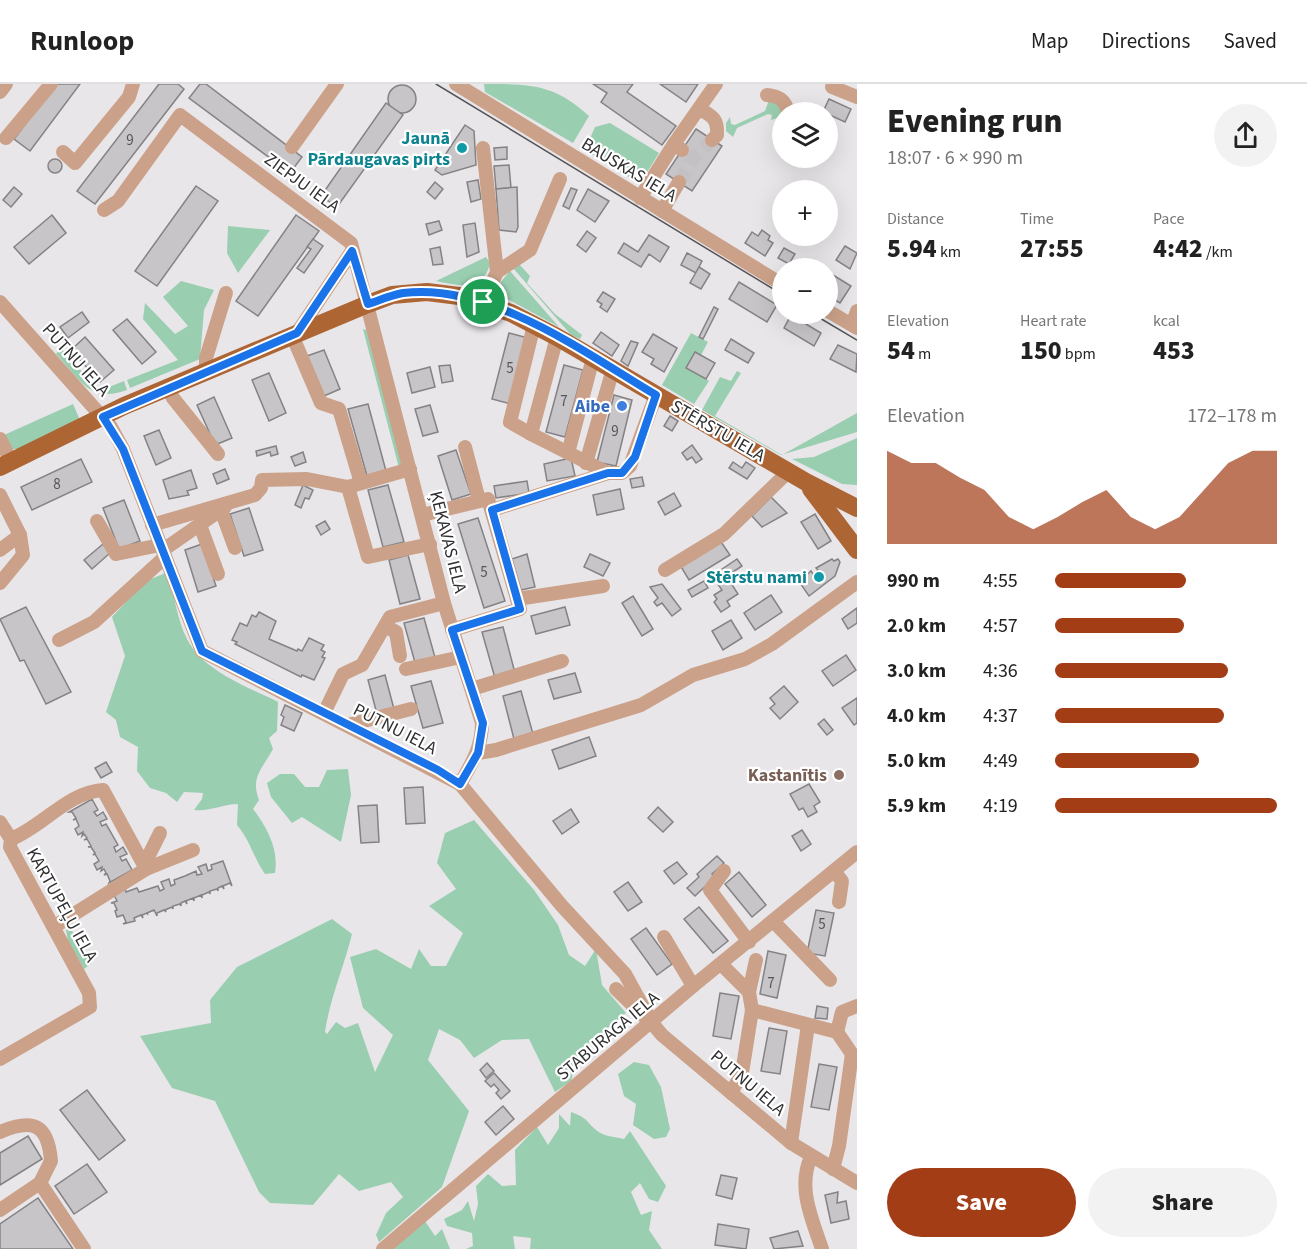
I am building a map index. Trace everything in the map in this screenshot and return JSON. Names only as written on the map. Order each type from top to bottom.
[{"type":"main road","name":"STĒRSTU IELA","points":[[6,464],[168,388],[368,304],[392,295],[428,292],[483,302],[534,325],[788,472],[857,508]]},
{"type":"main road","name":"STĒRSTU IELA","points":[[806,482],[857,550]]},
{"type":"street","points":[[0,92],[6,84]]},
{"type":"street","points":[[6,138],[51,84]]},
{"type":"street","points":[[63,152],[75,163],[129,97],[133,84]]},
{"type":"street","points":[[292,147],[337,84]]},
{"type":"street","points":[[640,198],[678,147],[716,84]]},
{"type":"street","name":"BAUSKAS IELA","points":[[458,85],[772,278]]},
{"type":"street","points":[[832,87],[857,97]]},
{"type":"street","points":[[767,95],[784,102]]},
{"type":"street","points":[[701,110],[713,116],[718,125],[717,135],[712,140]]},
{"type":"street","name":"ZIEPJU IELA","points":[[104,210],[118,201],[180,115],[347,237],[368,304]]},
{"type":"street","points":[[483,148],[497,272]]},
{"type":"street","points":[[483,302],[497,272],[530,250],[560,178]]},
{"type":"street","points":[[662,211],[679,182]]},
{"type":"street","points":[[352,251],[295,334],[321,403],[339,410],[368,557],[430,544]]},
{"type":"street","points":[[206,372],[206,358],[226,293]]},
{"type":"street","name":"PUTNU IELA","points":[[0,302],[103,417],[123,449],[202,651],[460,784],[562,906],[625,974],[652,1023],[662,1035],[791,1143],[857,1183]]},
{"type":"street","name":"ĶEKAVAS IELA","points":[[368,304],[444,603],[483,723],[478,753],[460,784]]},
{"type":"street","points":[[838,317],[854,327],[857,311]]},
{"type":"street","points":[[534,325],[510,422],[586,464],[608,473]]},
{"type":"street","points":[[531,434],[557,337]]},
{"type":"street","points":[[568,453],[593,358]]},
{"type":"street","points":[[586,464],[613,369]]},
{"type":"street","points":[[168,388],[173,398],[219,454]]},
{"type":"street","points":[[492,510],[608,473],[622,473],[630,466],[656,395]]},
{"type":"street","points":[[0,439],[6,464]]},
{"type":"street","points":[[465,447],[479,500]]},
{"type":"street","points":[[152,525],[255,495],[261,488],[262,480],[307,479],[355,485],[410,470]]},
{"type":"street","points":[[665,570],[724,534],[788,472]]},
{"type":"street","points":[[0,495],[20,535],[23,550],[23,555],[0,583]]},
{"type":"street","points":[[422,515],[488,499],[520,609],[452,630]]},
{"type":"street","points":[[58,640],[94,622],[163,551],[221,510],[246,501]]},
{"type":"street","points":[[221,510],[234,548]]},
{"type":"street","points":[[97,521],[116,554],[163,551]]},
{"type":"street","points":[[200,525],[218,574]]},
{"type":"street","points":[[0,550],[20,535]]},
{"type":"street","points":[[0,570],[23,550]]},
{"type":"street","points":[[478,753],[496,750],[641,705],[693,675],[745,659],[772,644],[857,582]]},
{"type":"street","points":[[517,599],[603,586]]},
{"type":"street","points":[[324,713],[343,674],[362,665],[390,617],[444,603]]},
{"type":"street","points":[[385,626],[396,632],[400,656]]},
{"type":"street","points":[[406,669],[461,657]]},
{"type":"street","points":[[472,689],[562,661]]},
{"type":"street","points":[[348,725],[411,709]]},
{"type":"street","points":[[7,846],[54,811],[95,790],[103,790],[145,867]]},
{"type":"street","name":"KARTUPEĻU IELA","points":[[0,822],[7,846],[55,926],[89,993],[90,1007],[0,1059]]},
{"type":"street","points":[[145,867],[160,833]]},
{"type":"street","points":[[55,926],[145,867],[193,850]]},
{"type":"street","name":"STABURAGA IELA","points":[[383,1249],[693,986],[857,852]]},
{"type":"street","points":[[724,871],[710,890],[748,942]]},
{"type":"street","points":[[834,871],[842,881],[839,902]]},
{"type":"street","points":[[773,921],[830,980]]},
{"type":"street","points":[[664,937],[693,986]]},
{"type":"street","points":[[731,1093],[742,1073],[752,1010],[749,992],[756,960]]},
{"type":"street","points":[[721,964],[749,992]]},
{"type":"street","points":[[616,989],[652,1023]]},
{"type":"street","points":[[837,1032],[842,1012],[857,1006]]},
{"type":"street","points":[[752,1010],[837,1032],[852,1054],[839,1146],[833,1170]]},
{"type":"street","points":[[791,1143],[808,1025]]},
{"type":"street","points":[[0,1132],[28,1124],[38,1126],[45,1134],[51,1161],[40,1183],[0,1210]]},
{"type":"street","points":[[811,1157],[804,1172],[805,1189],[822,1249]]},
{"type":"street","points":[[40,1183],[84,1249]]},
{"type":"green space","points":[[484,84],[515,84],[541,88],[576,105],[589,116],[573,143],[485,92]]},
{"type":"green space","points":[[773,98],[776,102],[772,102],[772,115],[768,114],[737,128],[733,137],[726,131],[726,123],[730,117],[731,124],[735,125],[765,111],[769,100]]},
{"type":"green space","points":[[610,123],[659,153],[641,182],[637,182],[585,150],[595,127]]},
{"type":"green space","points":[[228,226],[270,230],[238,273],[227,253]]},
{"type":"green space","points":[[486,257],[490,263],[487,272],[476,283],[461,285],[436,281]]},
{"type":"green space","points":[[519,264],[530,276],[527,283],[555,314],[582,335],[580,339],[571,335],[513,268]]},
{"type":"green space","points":[[510,271],[559,327],[500,295],[499,284]]},
{"type":"green space","points":[[181,281],[214,290],[204,310],[200,359],[130,388],[127,380],[178,360],[143,319],[145,303],[175,334],[188,326],[163,297]]},
{"type":"green space","points":[[363,329],[367,330],[402,463],[399,468]]},
{"type":"green space","points":[[691,333],[708,342],[701,355],[687,368],[709,381],[694,404],[662,385]]},
{"type":"green space","points":[[61,348],[99,391],[124,381],[127,390],[103,394],[86,387],[56,354]]},
{"type":"green space","points":[[737,371],[741,373],[715,416],[782,455],[702,410],[720,377],[731,381]]},
{"type":"green space","points":[[73,404],[80,420],[18,449],[12,449],[4,435]]},
{"type":"green space","points":[[857,413],[857,432],[783,454]]},
{"type":"green space","points":[[857,438],[857,485],[842,484],[792,459],[814,457]]},
{"type":"green space","points":[[168,572],[181,623],[194,650],[227,677],[278,702],[277,731],[269,738],[273,749],[257,779],[259,800],[253,809],[271,839],[276,864],[275,873],[265,874],[237,825],[238,804],[194,810],[202,799],[203,793],[184,792],[177,802],[166,793],[150,788],[137,771],[138,747],[120,737],[116,720],[106,712],[125,656],[112,617],[146,581]]},
{"type":"green space","points":[[348,769],[351,795],[341,842],[302,817],[292,823],[271,797],[267,783],[280,774],[294,774],[305,787],[319,787],[327,770]]},
{"type":"green space","points":[[474,820],[534,890],[558,925],[569,955],[585,966],[596,949],[602,985],[626,1013],[579,1052],[571,1081],[555,1092],[529,1039],[502,1040],[474,1058],[460,1040],[439,1029],[428,1060],[469,1111],[442,1187],[379,1242],[376,1235],[386,1213],[403,1197],[391,1182],[359,1191],[339,1174],[313,1205],[270,1203],[259,1192],[215,1101],[172,1088],[140,1036],[211,1023],[210,1000],[237,967],[332,919],[352,934],[330,1007],[325,1032],[327,1034],[336,1022],[345,1028],[358,1023],[375,1072],[393,1035],[363,1008],[350,957],[376,949],[411,969],[419,949],[431,966],[446,966],[463,933],[429,906],[456,889],[437,863],[445,833]]},
{"type":"green space","points":[[69,926],[92,963],[84,969],[68,941],[66,930]]},
{"type":"green space","points":[[634,1062],[649,1065],[661,1087],[670,1129],[666,1137],[654,1139],[633,1125],[636,1104],[624,1096],[618,1074]]},
{"type":"green space","points":[[571,1112],[583,1117],[604,1135],[624,1139],[630,1131],[666,1186],[658,1202],[649,1199],[640,1183],[631,1192],[641,1215],[652,1211],[649,1230],[662,1249],[530,1249],[531,1238],[513,1236],[515,1249],[466,1249],[473,1246],[472,1233],[447,1226],[444,1219],[462,1210],[468,1201],[474,1221],[478,1204],[476,1186],[488,1174],[502,1186],[516,1185],[515,1150],[537,1127],[548,1145],[559,1128],[559,1114],[570,1126]]},
{"type":"green space","points":[[425,1221],[435,1236],[442,1229],[450,1249],[391,1249]]},
{"type":"building","points":[[56,84],[80,84],[30,151],[14,139]]},
{"type":"building","points":[[159,84],[178,84],[184,89],[95,204],[77,191]]},
{"type":"building","points":[[200,84],[206,84],[302,157],[290,173],[189,98]]},
{"type":"building","points":[[593,84],[633,84],[627,92],[676,126],[662,145],[601,102],[607,93]]},
{"type":"building","points":[[660,84],[698,84],[686,102]]},
{"type":"building","points":[[402,85],[412,89],[416,99],[412,109],[402,113],[392,109],[388,99],[392,89]]},
{"type":"building","points":[[386,103],[403,115],[337,207],[321,196]]},
{"type":"building","points":[[838,103],[851,109],[845,122],[838,119]]},
{"type":"building","name":"Jaunā Pārdaugavas pirts","points":[[465,125],[474,131],[476,165],[442,175],[435,170]]},
{"type":"building","points":[[696,129],[722,146],[692,191],[666,174]]},
{"type":"building","points":[[507,147],[507,159],[495,160],[494,148]]},
{"type":"building","points":[[52,159],[58,159],[62,166],[58,173],[52,173],[48,169],[48,163]]},
{"type":"building","points":[[509,165],[511,188],[496,189],[494,166]]},
{"type":"building","points":[[478,180],[481,199],[471,202],[467,182]]},
{"type":"building","points":[[435,182],[443,189],[435,199],[427,192]]},
{"type":"building","points":[[196,186],[218,201],[157,286],[135,271]]},
{"type":"building","points":[[14,187],[22,194],[11,207],[3,200]]},
{"type":"building","points":[[517,187],[518,227],[516,232],[499,230],[496,189]]},
{"type":"building","points":[[571,188],[577,190],[569,209],[563,206]]},
{"type":"building","points":[[588,189],[609,201],[595,222],[577,210]]},
{"type":"building","points":[[52,215],[66,233],[29,264],[14,247]]},
{"type":"building","points":[[296,215],[319,231],[258,316],[236,301]]},
{"type":"building","points":[[439,221],[442,230],[429,235],[426,224]]},
{"type":"building","points":[[475,223],[479,252],[467,257],[463,225]]},
{"type":"building","points":[[762,230],[770,236],[768,240],[772,245],[765,256],[745,243],[752,232],[758,236]]},
{"type":"building","points":[[587,231],[596,238],[586,252],[577,245]]},
{"type":"building","points":[[649,235],[669,247],[660,262],[649,254],[641,267],[618,253],[624,243],[638,252]]},
{"type":"building","points":[[313,239],[323,246],[304,273],[297,268],[311,249],[307,247]]},
{"type":"building","points":[[845,246],[857,253],[850,269],[838,261],[837,258]]},
{"type":"building","points":[[440,247],[443,264],[433,265],[430,249]]},
{"type":"building","points":[[784,248],[795,254],[793,258],[778,258]]},
{"type":"building","points":[[687,253],[702,261],[696,273],[681,265]]},
{"type":"building","points":[[699,267],[710,274],[701,289],[690,283]]},
{"type":"building","points":[[838,278],[851,286],[840,303],[838,302]]},
{"type":"building","points":[[739,282],[772,302],[772,314],[767,322],[729,299]]},
{"type":"building","points":[[603,292],[615,299],[607,312],[600,307],[602,304],[597,301]]},
{"type":"building","points":[[714,307],[718,309],[703,339],[699,337]]},
{"type":"building","points":[[82,312],[89,322],[68,338],[60,327]]},
{"type":"building","points":[[127,319],[156,352],[142,364],[113,330]]},
{"type":"building","points":[[786,324],[806,324],[821,333],[814,346],[784,328]]},
{"type":"building","points":[[601,332],[619,345],[612,356],[593,343]]},
{"type":"building","points":[[509,333],[528,338],[511,404],[492,399]]},
{"type":"building","points":[[653,334],[677,348],[664,372],[651,364],[654,359],[642,352]]},
{"type":"building","points":[[85,337],[114,370],[100,382],[71,350]]},
{"type":"building","points":[[731,339],[754,353],[748,363],[725,350]]},
{"type":"building","points":[[631,341],[638,343],[628,366],[621,361]]},
{"type":"building","points":[[838,345],[857,354],[856,372],[830,359]]},
{"type":"building","points":[[324,350],[340,389],[324,396],[307,356]]},
{"type":"building","points":[[695,352],[715,363],[706,379],[686,368]]},
{"type":"building","points":[[450,365],[453,381],[442,383],[439,366]]},
{"type":"building","points":[[564,365],[583,370],[565,437],[546,432]]},
{"type":"building","points":[[430,367],[435,387],[412,393],[407,373]]},
{"type":"building","points":[[269,373],[286,413],[269,421],[252,380]]},
{"type":"building","points":[[614,395],[632,400],[616,466],[597,462]]},
{"type":"building","points":[[214,397],[232,438],[215,445],[197,405]]},
{"type":"building","points":[[368,404],[386,471],[367,476],[348,409]]},
{"type":"building","points":[[430,405],[438,432],[423,436],[415,409]]},
{"type":"building","points":[[670,416],[678,421],[672,431],[664,426]]},
{"type":"building","points":[[159,430],[171,458],[156,465],[144,436]]},
{"type":"building","points":[[692,445],[702,459],[696,463],[692,457],[687,460],[682,453]]},
{"type":"building","points":[[276,446],[278,454],[271,456],[270,452],[257,456],[256,451]]},
{"type":"building","points":[[456,450],[471,494],[452,500],[438,456]]},
{"type":"building","points":[[303,452],[306,462],[295,466],[291,457]]},
{"type":"building","points":[[571,458],[575,476],[547,481],[544,464]]},
{"type":"building","points":[[81,459],[92,482],[32,510],[21,487]]},
{"type":"building","points":[[733,462],[742,468],[746,462],[755,468],[747,479],[729,468]]},
{"type":"building","points":[[225,469],[229,479],[217,484],[213,474]]},
{"type":"building","points":[[191,470],[197,488],[187,491],[189,495],[169,499],[163,480]]},
{"type":"building","points":[[642,477],[644,486],[632,488],[630,479]]},
{"type":"building","points":[[527,481],[529,493],[496,498],[494,486]]},
{"type":"building","points":[[303,485],[313,490],[309,499],[305,498],[301,508],[295,505]]},
{"type":"building","points":[[388,485],[404,542],[383,547],[368,490]]},
{"type":"building","points":[[620,489],[624,509],[597,515],[593,495]]},
{"type":"building","points":[[674,493],[681,506],[665,515],[658,502]]},
{"type":"building","points":[[771,497],[787,513],[762,527],[752,516]]},
{"type":"building","points":[[124,500],[140,541],[119,549],[103,508]]},
{"type":"building","points":[[249,508],[263,550],[244,556],[230,514]]},
{"type":"building","points":[[815,514],[831,541],[818,549],[801,522]]},
{"type":"building","points":[[478,518],[505,601],[484,608],[458,524]]},
{"type":"building","points":[[325,521],[330,529],[321,535],[316,526]]},
{"type":"building","points":[[719,539],[730,555],[689,580],[680,565]]},
{"type":"building","points":[[103,544],[110,553],[92,569],[84,560]]},
{"type":"building","points":[[202,544],[216,586],[198,592],[185,550]]},
{"type":"building","points":[[527,554],[535,587],[521,590],[512,559]]},
{"type":"building","points":[[590,554],[610,563],[603,576],[584,567]]},
{"type":"building","points":[[408,555],[420,599],[400,604],[389,560]]},
{"type":"building","points":[[737,559],[742,566],[722,579],[724,583],[729,580],[738,594],[727,601],[730,606],[721,612],[714,602],[717,599],[714,595],[722,590],[712,576]]},
{"type":"building","name":"Stērstu nami","points":[[832,559],[834,561],[838,559],[840,562],[835,576],[809,596],[800,583],[804,580],[803,578],[811,571],[813,574],[818,570],[816,568]]},
{"type":"building","points":[[704,581],[708,588],[692,597],[688,590]]},
{"type":"building","points":[[662,584],[681,609],[672,616],[662,603],[657,606],[654,602],[658,598],[650,587]]},
{"type":"building","points":[[771,595],[782,612],[755,630],[744,613]]},
{"type":"building","points":[[633,596],[653,629],[642,636],[622,603]]},
{"type":"building","points":[[26,607],[71,692],[46,704],[24,660],[20,661],[0,619]]},
{"type":"building","points":[[565,607],[570,625],[536,634],[531,616]]},
{"type":"building","points":[[857,608],[857,623],[848,629],[842,619]]},
{"type":"building","points":[[259,612],[276,621],[269,639],[297,651],[298,649],[302,651],[309,638],[324,645],[321,650],[325,652],[322,657],[325,658],[314,680],[302,675],[301,677],[235,644],[237,642],[232,640],[240,623],[247,626],[252,615],[256,617]]},
{"type":"building","points":[[424,618],[436,661],[416,666],[404,623]]},
{"type":"building","points":[[731,620],[742,638],[723,650],[712,631]]},
{"type":"building","points":[[503,627],[515,673],[495,678],[482,632]]},
{"type":"building","points":[[846,655],[856,670],[833,686],[822,671]]},
{"type":"building","points":[[575,673],[581,692],[554,699],[548,680]]},
{"type":"building","points":[[385,675],[394,709],[377,714],[368,680]]},
{"type":"building","points":[[431,681],[443,723],[423,728],[411,686]]},
{"type":"building","points":[[784,686],[798,702],[780,719],[770,708],[775,704],[770,698]]},
{"type":"building","points":[[521,691],[533,734],[514,739],[503,696]]},
{"type":"building","points":[[857,698],[857,723],[854,725],[842,708]]},
{"type":"building","points":[[285,705],[302,713],[294,731],[281,725],[284,717],[281,715]]},
{"type":"building","points":[[824,719],[833,730],[827,735],[818,724]]},
{"type":"building","points":[[589,737],[596,756],[559,769],[552,750]]},
{"type":"building","points":[[106,762],[112,772],[101,778],[95,768]]},
{"type":"building","points":[[809,784],[820,802],[814,806],[817,812],[808,817],[803,808],[799,810],[790,794]]},
{"type":"building","points":[[423,787],[425,823],[406,824],[404,788]]},
{"type":"building","points":[[92,799],[98,810],[94,812],[97,816],[103,812],[107,819],[100,822],[102,826],[106,824],[118,845],[114,847],[116,852],[123,847],[127,854],[120,857],[122,861],[126,859],[132,870],[109,883],[107,874],[104,875],[106,873],[104,869],[101,871],[102,867],[97,870],[94,864],[99,861],[95,854],[93,855],[95,853],[91,847],[88,847],[91,846],[87,839],[84,840],[87,838],[84,834],[82,836],[83,832],[78,835],[75,829],[79,826],[76,819],[73,820],[76,818],[72,812],[69,812]]},
{"type":"building","points":[[377,805],[379,842],[361,843],[358,806]]},
{"type":"building","points":[[658,807],[673,822],[663,832],[648,818]]},
{"type":"building","points":[[571,809],[579,822],[562,834],[553,821]]},
{"type":"building","points":[[802,830],[811,844],[801,851],[792,836]]},
{"type":"building","points":[[717,856],[724,863],[712,874],[715,877],[695,896],[687,888],[699,877],[697,874]]},
{"type":"building","points":[[223,861],[232,886],[230,883],[223,886],[224,889],[222,886],[218,888],[218,891],[217,889],[210,891],[210,894],[209,892],[202,895],[202,898],[201,895],[194,898],[194,901],[193,898],[186,901],[187,904],[185,901],[181,903],[181,906],[180,904],[173,906],[173,909],[172,907],[165,910],[166,912],[164,910],[157,913],[157,916],[154,910],[142,915],[143,918],[141,915],[134,918],[135,921],[123,924],[126,922],[123,915],[117,917],[114,903],[111,903],[117,901],[113,893],[125,888],[126,892],[137,888],[139,892],[158,886],[160,891],[164,889],[161,882],[169,879],[171,886],[175,884],[174,880],[196,871],[197,875],[202,874],[198,867],[206,864],[208,871],[212,869],[211,865]]},
{"type":"building","points":[[677,862],[687,874],[674,884],[664,871]]},
{"type":"building","points":[[739,872],[766,905],[752,917],[725,884]]},
{"type":"building","points":[[628,882],[642,902],[628,911],[614,892]]},
{"type":"building","points":[[699,907],[728,941],[713,953],[684,919]]},
{"type":"building","points":[[816,910],[834,913],[825,956],[807,953]]},
{"type":"building","points":[[646,928],[672,964],[657,975],[631,939]]},
{"type":"building","points":[[768,951],[786,955],[777,998],[760,994]]},
{"type":"building","points":[[720,993],[739,996],[731,1039],[713,1036]]},
{"type":"building","points":[[817,1006],[828,1008],[827,1019],[815,1018]]},
{"type":"building","points":[[769,1028],[787,1031],[780,1074],[761,1071]]},
{"type":"building","points":[[487,1063],[494,1071],[486,1078],[480,1070]]},
{"type":"building","points":[[819,1064],[837,1067],[829,1110],[811,1107]]},
{"type":"building","points":[[494,1073],[510,1091],[501,1099],[496,1093],[499,1090],[494,1084],[491,1087],[485,1081]]},
{"type":"building","points":[[87,1090],[125,1140],[99,1160],[60,1110]]},
{"type":"building","points":[[503,1106],[514,1119],[496,1135],[485,1122]]},
{"type":"building","points":[[28,1136],[42,1159],[0,1185],[0,1153]]},
{"type":"building","points":[[87,1164],[107,1192],[74,1214],[55,1186]]},
{"type":"building","points":[[721,1175],[737,1178],[732,1199],[716,1195]]},
{"type":"building","points":[[838,1192],[837,1203],[846,1201],[849,1219],[831,1223],[825,1195]]},
{"type":"building","points":[[38,1198],[73,1249],[0,1249],[0,1224]]},
{"type":"building","points":[[718,1224],[749,1229],[746,1249],[715,1245]]},
{"type":"building","points":[[798,1231],[803,1246],[774,1249],[770,1238]]},
{"type":"tunnel","points":[[679,182],[693,158],[712,140]]},
{"type":"tram line","points":[[436,84],[772,288]]},
{"type":"tram line","points":[[830,324],[857,340]]},
{"type":"place","name":"Jaunā Pārdaugavas pirts","points":[[462,148]]},
{"type":"place","name":"Aibe","points":[[622,406]]},
{"type":"place","name":"Stērstu nami","points":[[819,577]]},
{"type":"place","name":"Kastanītis","points":[[839,775]]},
{"type":"route","points":[[352,251],[368,304],[392,295],[428,292],[483,302],[557,337],[656,395],[635,457],[622,473],[608,473],[492,510],[520,609],[452,630],[483,723],[478,753],[460,784],[438,770],[202,651],[123,449],[103,417],[297,333],[352,251]]}]
